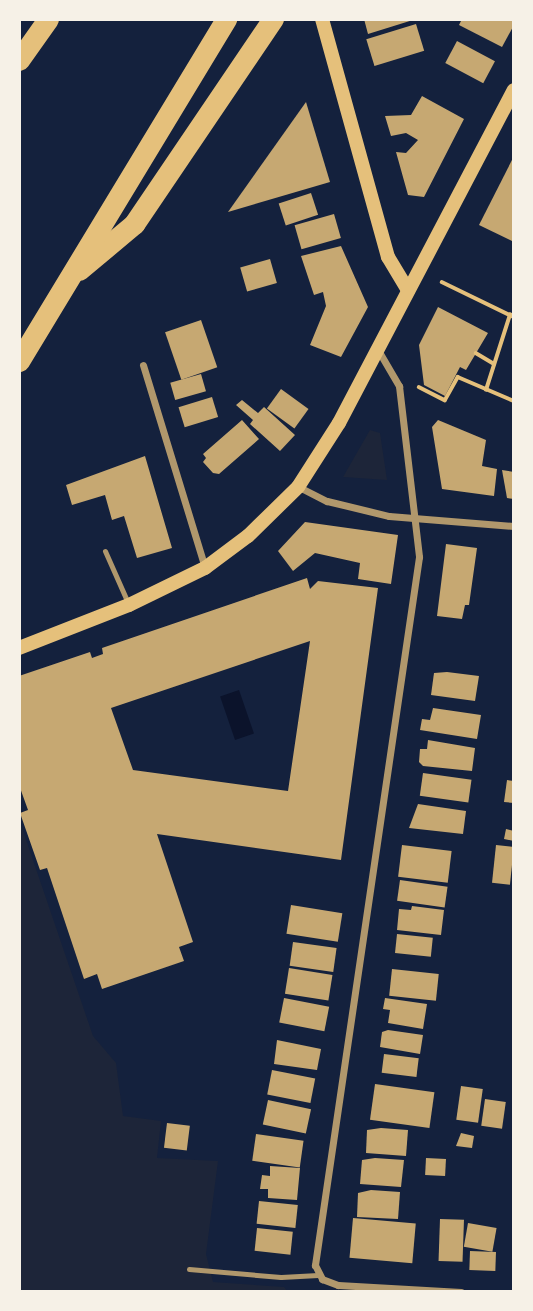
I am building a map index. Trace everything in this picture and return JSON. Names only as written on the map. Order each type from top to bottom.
[{"type":"highway","points":[[19,60],[48,19]]},
{"type":"highway","points":[[19,361],[226,19]]},
{"type":"highway","points":[[71,275],[134,224],[273,19]]},
{"type":"main road","points":[[322,19],[388,257],[408,290]]},
{"type":"main road","points":[[19,648],[129,605],[205,568],[248,536],[298,487],[339,423],[514,90]]},
{"type":"street","points":[[377,350],[399,386],[417,517],[419,557],[315,1265],[318,1275],[336,1288],[461,1292]]},
{"type":"street","points":[[143,365],[205,568]]},
{"type":"street","points":[[298,487],[338,504],[417,517],[514,526]]},
{"type":"lane","points":[[105,551],[129,605]]},
{"type":"lane","points":[[189,1269],[281,1277],[318,1275]]},
{"type":"path","points":[[442,282],[512,316],[486,390]]},
{"type":"path","points":[[476,353],[494,364]]},
{"type":"path","points":[[419,387],[445,400],[458,377],[514,401]]},
{"type":"shaded area","points":[[370,430],[380,433],[387,480],[343,477]]},
{"type":"shaded area","points":[[239,690],[254,733],[235,740],[220,697]]},
{"type":"shaded area","points":[[19,819],[93,1036],[116,1063],[123,1116],[161,1121],[157,1158],[218,1161],[206,1254],[213,1282],[284,1287],[288,1292],[19,1292]]},
{"type":"building","points":[[364,19],[413,19],[413,20],[368,34]]},
{"type":"building","points":[[462,19],[514,19],[514,25],[502,47],[459,25]]},
{"type":"building","points":[[416,24],[424,51],[374,66],[366,39]]},
{"type":"building","points":[[457,41],[495,61],[483,83],[445,63]]},
{"type":"building","points":[[422,96],[464,119],[424,197],[408,195],[396,152],[406,153],[418,140],[406,133],[391,136],[385,116],[411,115]]},
{"type":"building","points":[[306,102],[330,182],[228,212]]},
{"type":"building","points":[[514,156],[514,242],[479,225]]},
{"type":"building","points":[[311,193],[318,215],[286,225],[279,204]]},
{"type":"building","points":[[334,214],[341,238],[301,249],[295,225]]},
{"type":"building","points":[[341,246],[368,307],[341,357],[310,345],[326,306],[323,292],[314,295],[301,256]]},
{"type":"building","points":[[270,259],[277,283],[247,292],[240,268]]},
{"type":"building","points":[[438,307],[488,333],[466,370],[460,367],[445,396],[424,385],[419,345]]},
{"type":"building","points":[[201,320],[217,367],[181,380],[165,332]]},
{"type":"building","points":[[201,374],[206,391],[175,400],[170,383]]},
{"type":"building","points":[[281,389],[309,409],[294,428],[267,408]]},
{"type":"building","points":[[212,397],[218,417],[185,427],[179,407]]},
{"type":"building","points":[[242,400],[258,413],[264,407],[295,435],[280,451],[250,424],[253,420],[236,405]]},
{"type":"building","points":[[242,420],[259,439],[219,474],[213,473],[203,462],[206,458],[203,454]]},
{"type":"building","points":[[438,420],[486,440],[482,466],[497,469],[494,496],[442,489],[432,427]]},
{"type":"building","points":[[145,456],[172,548],[137,558],[124,516],[112,520],[105,495],[72,505],[66,485]]},
{"type":"building","points":[[502,470],[514,472],[514,499],[507,498]]},
{"type":"building","points":[[305,522],[398,535],[391,584],[358,579],[360,563],[315,553],[293,571],[278,551]]},
{"type":"building","points":[[446,544],[477,548],[469,605],[465,605],[462,619],[437,616]]},
{"type":"building","points":[[307,578],[310,589],[318,581],[378,588],[341,860],[157,834],[193,942],[179,947],[184,961],[102,989],[97,974],[84,979],[47,868],[40,870],[20,813],[28,810],[19,785],[19,676],[90,652],[92,658],[103,654],[102,648]],"holes":[[[310,641],[288,791],[133,770],[111,708]]]},
{"type":"building","points":[[434,673],[479,676],[475,701],[431,695]]},
{"type":"building","points":[[433,708],[481,715],[477,739],[420,730],[422,719],[430,720]]},
{"type":"building","points":[[428,740],[475,748],[472,771],[423,766],[419,762],[420,749],[427,749]]},
{"type":"building","points":[[423,773],[472,780],[468,803],[420,796]]},
{"type":"building","points":[[507,780],[514,781],[514,803],[504,802]]},
{"type":"building","points":[[418,804],[466,811],[463,834],[409,828]]},
{"type":"building","points":[[506,829],[514,831],[514,841],[504,839]]},
{"type":"building","points":[[402,845],[452,851],[448,883],[398,877]]},
{"type":"building","points":[[496,845],[514,847],[510,885],[492,883]]},
{"type":"building","points":[[400,880],[448,887],[445,907],[397,901]]},
{"type":"building","points":[[291,905],[342,913],[338,942],[286,934]]},
{"type":"building","points":[[412,906],[444,910],[441,935],[397,930],[399,909],[411,910]]},
{"type":"building","points":[[397,934],[433,938],[431,957],[395,953]]},
{"type":"building","points":[[293,942],[337,948],[333,972],[290,966]]},
{"type":"building","points":[[289,968],[332,975],[328,1001],[285,994]]},
{"type":"building","points":[[392,969],[439,974],[436,1001],[389,996]]},
{"type":"building","points":[[284,998],[329,1007],[324,1031],[279,1023]]},
{"type":"building","points":[[385,998],[427,1004],[423,1029],[388,1023],[390,1010],[383,1009]]},
{"type":"building","points":[[388,1030],[423,1035],[420,1054],[380,1047],[382,1032]]},
{"type":"building","points":[[277,1040],[321,1049],[317,1070],[274,1064]]},
{"type":"building","points":[[384,1054],[419,1058],[416,1077],[382,1073]]},
{"type":"building","points":[[272,1070],[315,1078],[310,1103],[267,1095]]},
{"type":"building","points":[[375,1084],[434,1092],[429,1128],[370,1120]]},
{"type":"building","points":[[461,1086],[483,1089],[478,1123],[456,1120]]},
{"type":"building","points":[[485,1099],[506,1102],[502,1129],[481,1126]]},
{"type":"building","points":[[268,1100],[311,1109],[306,1134],[263,1124]]},
{"type":"building","points":[[167,1123],[190,1126],[187,1151],[164,1148]]},
{"type":"building","points":[[367,1130],[408,1130],[406,1156],[366,1153]]},
{"type":"building","points":[[461,1133],[474,1136],[472,1148],[456,1146]]},
{"type":"building","points":[[256,1134],[304,1141],[300,1167],[252,1161]]},
{"type":"building","points":[[426,1158],[446,1159],[445,1176],[425,1175]]},
{"type":"building","points":[[362,1160],[404,1160],[401,1187],[360,1184]]},
{"type":"building","points":[[270,1166],[300,1168],[297,1200],[268,1198],[268,1189],[260,1189],[262,1175],[270,1176]]},
{"type":"building","points":[[371,1190],[400,1192],[398,1219],[357,1217],[358,1193]]},
{"type":"building","points":[[259,1201],[298,1205],[295,1228],[257,1224]]},
{"type":"building","points":[[353,1218],[416,1223],[412,1263],[350,1258]]},
{"type":"building","points":[[440,1219],[464,1220],[463,1262],[439,1261]]},
{"type":"building","points":[[468,1223],[497,1228],[492,1252],[464,1247]]},
{"type":"building","points":[[257,1228],[293,1232],[290,1255],[255,1251]]},
{"type":"building","points":[[470,1251],[496,1252],[495,1271],[469,1270]]}]
